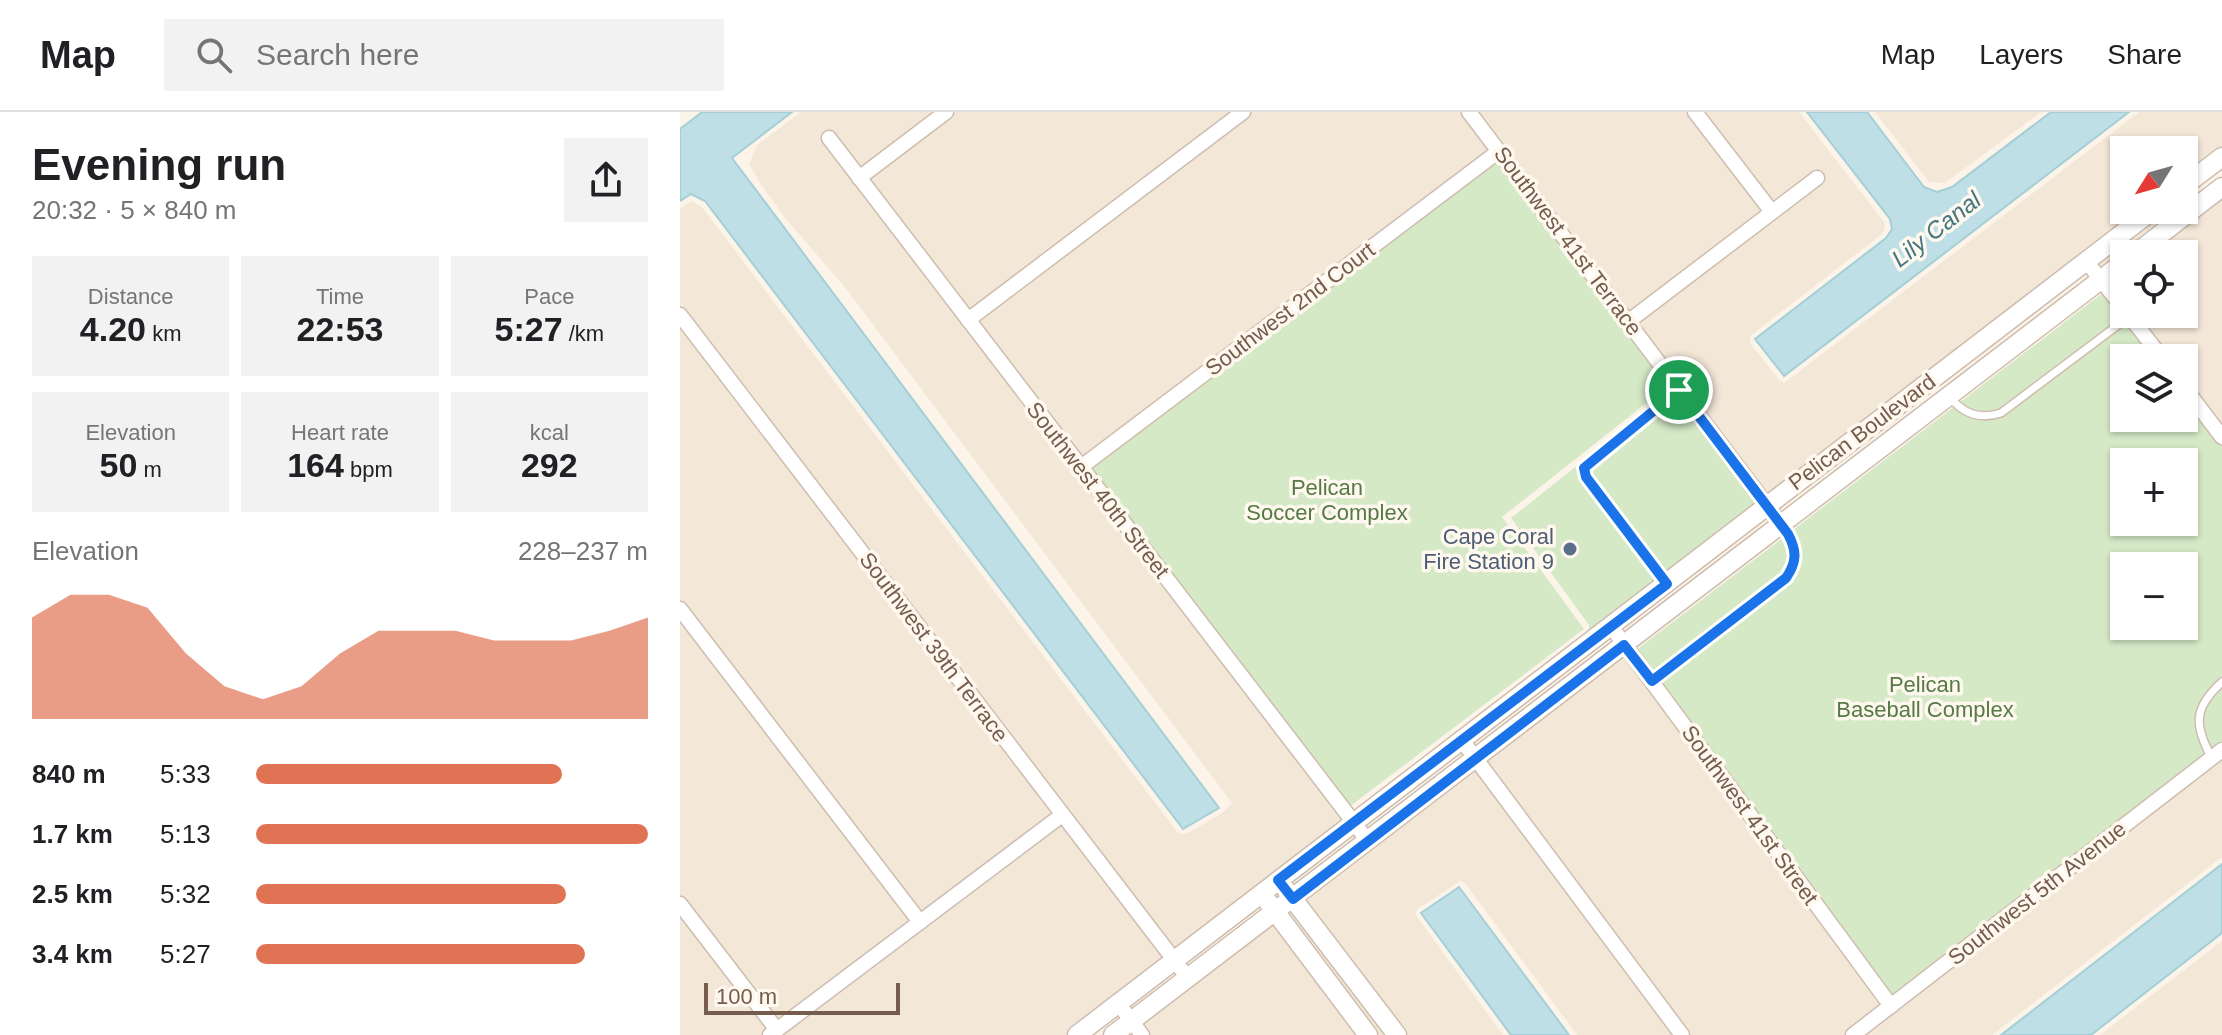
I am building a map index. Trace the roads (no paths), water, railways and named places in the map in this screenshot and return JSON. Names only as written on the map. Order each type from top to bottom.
[{"type":"street","points":[[859,178],[946,112]]},
{"type":"street","points":[[968,320],[1243,112]]},
{"type":"street","name":"Southwest 41st Terrace","points":[[1469,112],[1781,524]]},
{"type":"street","points":[[1695,112],[1772,212]]},
{"type":"street","name":"Southwest 40th Street","points":[[829,138],[1368,841]]},
{"type":"street","name":"Southwest 2nd Court","points":[[1081,467],[1499,151]]},
{"type":"street","points":[[2198,175],[2222,157]]},
{"type":"street","points":[[1629,321],[1817,178]]},
{"type":"street","points":[[2153,240],[2222,187]]},
{"type":"street","name":"Pelican Boulevard","points":[[1077,1035],[2135,224]]},
{"type":"street","points":[[2086,261],[2110,291]]},
{"type":"street","name":"Pelican Boulevard","points":[[1113,1035],[1136,1028],[1188,978],[2110,273]]},
{"type":"street","name":"Southwest 39th Terrace","points":[[680,315],[1188,978]]},
{"type":"street","points":[[2139,328],[2151,344]]},
{"type":"street","points":[[2198,405],[2222,437]]},
{"type":"street","points":[[680,609],[920,922]]},
{"type":"street","name":"Southwest 41st Street","points":[[1610,625],[1891,1006]]},
{"type":"street","points":[[1461,739],[1682,1035]]},
{"type":"street","name":"Southwest 5th Avenue","points":[[1853,1035],[2217,754]]},
{"type":"street","points":[[680,904],[773,1033],[1062,815]]},
{"type":"street","points":[[1278,880],[1397,1035]]},
{"type":"street","points":[[1261,893],[1368,1035]]},
{"type":"street","points":[[1118,1003],[1136,1028]]},
{"type":"lane","points":[[1949,396],[1956,405],[1975,416],[1989,417],[2001,413],[2110,326]]},
{"type":"lane","points":[[1667,584],[1586,477],[1584,468],[1679,390]]},
{"type":"lane","points":[[1652,681],[1786,578],[1795,559],[1795,548],[1781,524]]},
{"type":"lane","points":[[2217,754],[2202,741],[2198,718],[2209,694],[2222,682]]},
{"type":"water","points":[[702,112],[792,112],[732,158],[1219,808],[1183,829],[705,201],[691,194],[680,201],[680,129]]},
{"type":"water","name":"Lily Canal","points":[[1807,112],[1867,112],[1924,187],[1937,192],[1952,187],[2051,112],[2129,112],[1784,376],[1755,339],[1886,238],[1892,229],[1890,219]]},
{"type":"water","points":[[2222,864],[2222,933],[2091,1035],[2001,1035]]},
{"type":"water","points":[[1459,887],[1569,1035],[1511,1035],[1421,913]]},
{"type":"place","name":"Cape Coral Fire Station 9","points":[[1570,549]]},
{"type":"park label","name":"Pelican Soccer Complex","points":[[1327,500]]},
{"type":"park label","name":"Pelican Baseball Complex","points":[[1925,696]]}]
